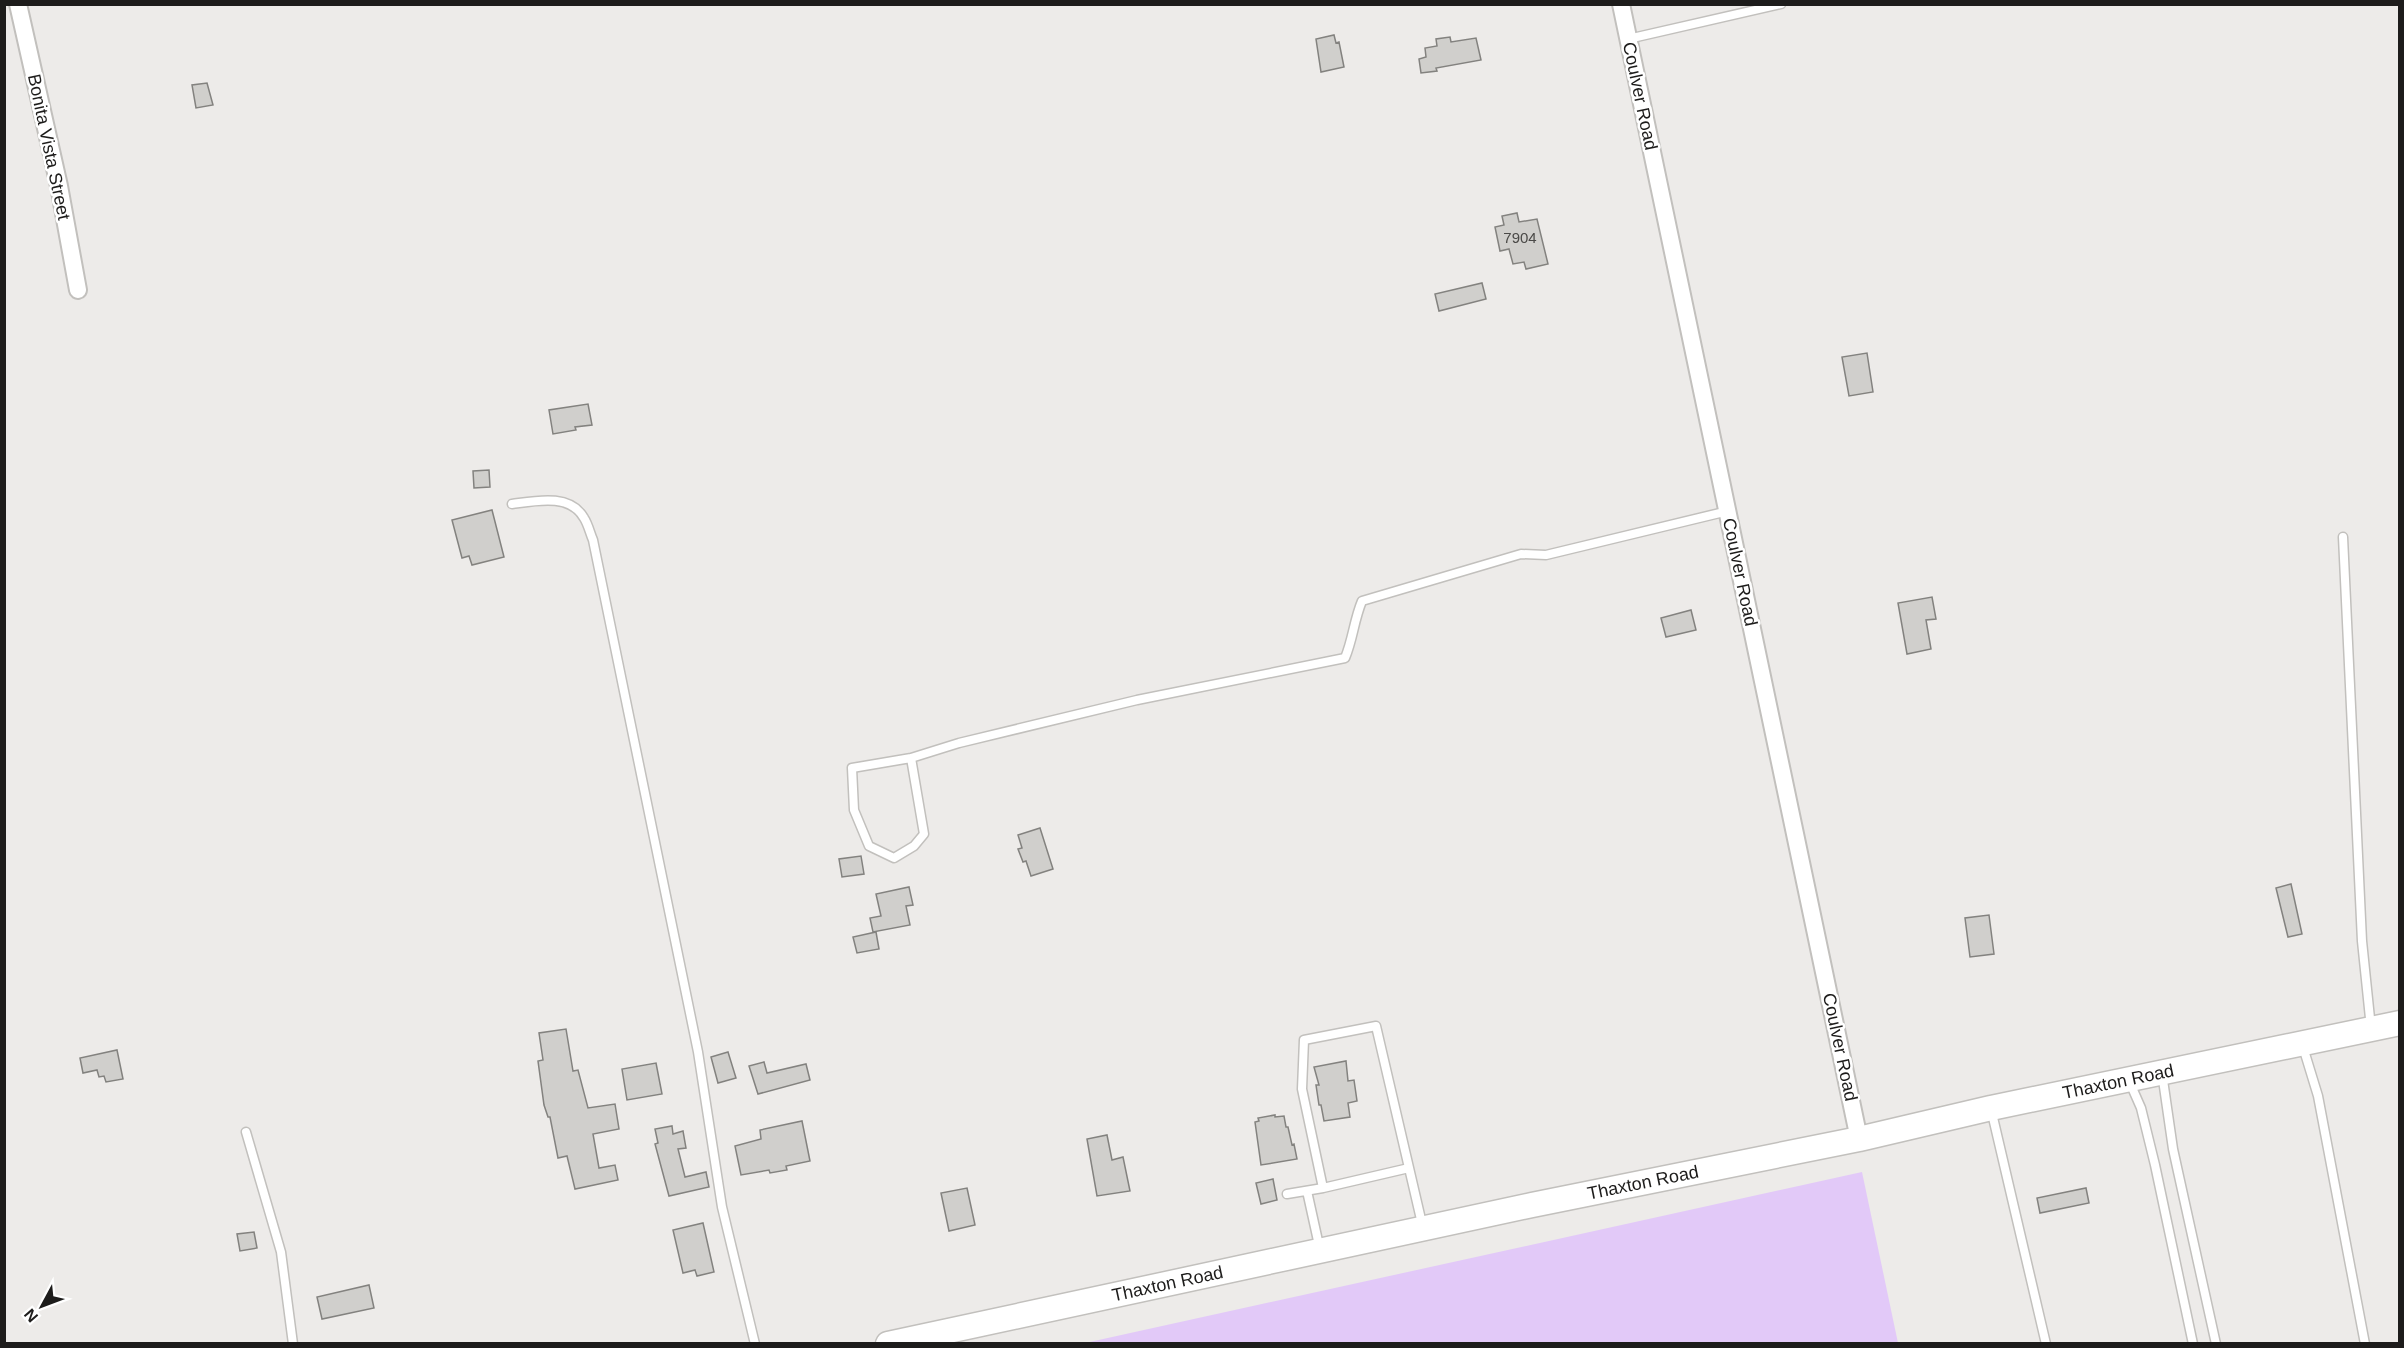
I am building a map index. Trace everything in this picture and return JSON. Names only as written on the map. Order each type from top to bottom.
[{"type":"street","name":"Bonita Vista Street","points":[[18,4],[59,186],[78,290]]},
{"type":"street","name":"Coulver Road","points":[[1621,4],[1859,1139]]},
{"type":"street","name":"Thaxton Road","points":[[888,1344],[1424,1228],[1859,1139],[1991,1108],[2400,1023]]},
{"type":"lane","points":[[1628,39],[1781,4]]},
{"type":"lane","points":[[512,504],[547,500],[565,502],[583,515],[593,540],[698,1052],[722,1207],[755,1344]]},
{"type":"lane","points":[[911,758],[924,834],[914,846],[894,858],[869,846],[854,810],[852,768],[911,758],[959,743],[1137,700],[1345,658],[1353,639],[1354,619],[1362,601],[1521,554],[1546,555],[1728,511]]},
{"type":"lane","points":[[2343,537],[2362,941],[2371,1029]]},
{"type":"lane","points":[[1323,1188],[1302,1089],[1304,1040],[1376,1026],[1424,1228]]},
{"type":"lane","points":[[2302,1043],[2318,1096],[2365,1344]]},
{"type":"lane","points":[[2162,1073],[2173,1149],[2216,1344]]},
{"type":"lane","points":[[2128,1080],[2141,1108],[2193,1344]]},
{"type":"lane","points":[[1991,1108],[2046,1344]]},
{"type":"lane","points":[[246,1132],[281,1252],[293,1344]]},
{"type":"lane","points":[[1287,1194],[1409,1168]]},
{"type":"lane","points":[[1307,1191],[1320,1251]]},
{"type":"shaded area","points":[[1862,1172],[1898,1343],[1085,1343]]},
{"type":"building","points":[[1334,35],[1336,43],[1339,42],[1344,67],[1321,72],[1316,39]]},
{"type":"building","points":[[1450,37],[1451,42],[1476,38],[1481,60],[1421,73],[1419,59],[1426,57],[1425,48],[1437,46],[1436,39]]},
{"type":"building","points":[[207,83],[213,105],[196,108],[192,85]]},
{"type":"building","points":[[1517,213],[1519,222],[1537,219],[1548,264],[1526,269],[1524,262],[1513,264],[1509,249],[1500,251],[1495,227],[1504,225],[1502,216]]},
{"type":"building","points":[[1482,283],[1486,299],[1439,311],[1435,294]]},
{"type":"building","points":[[1867,353],[1873,392],[1849,396],[1842,357]]},
{"type":"building","points":[[588,404],[592,425],[575,427],[576,430],[553,434],[549,410]]},
{"type":"building","points":[[489,470],[490,487],[474,488],[473,471]]},
{"type":"building","points":[[492,510],[504,557],[472,565],[469,556],[462,558],[452,520]]},
{"type":"building","points":[[1932,597],[1936,619],[1926,620],[1931,649],[1907,654],[1898,603]]},
{"type":"building","points":[[1691,610],[1696,630],[1666,637],[1661,618]]},
{"type":"building","points":[[1040,828],[1053,869],[1031,876],[1026,861],[1023,862],[1018,849],[1022,848],[1018,835]]},
{"type":"building","points":[[861,856],[864,874],[842,877],[839,859]]},
{"type":"building","points":[[2291,884],[2302,934],[2288,937],[2276,888]]},
{"type":"building","points":[[909,887],[913,905],[906,906],[910,925],[873,932],[870,918],[881,916],[876,894]]},
{"type":"building","points":[[1989,915],[1994,954],[1970,957],[1965,918]]},
{"type":"building","points":[[876,932],[879,949],[857,953],[853,937]]},
{"type":"building","points":[[566,1029],[573,1071],[578,1070],[588,1108],[615,1104],[619,1129],[593,1134],[599,1168],[615,1165],[618,1180],[575,1189],[567,1156],[558,1158],[550,1117],[544,1105],[538,1061],[543,1060],[539,1033]]},
{"type":"building","points":[[117,1050],[123,1079],[106,1082],[104,1076],[99,1077],[97,1070],[83,1073],[80,1058]]},
{"type":"building","points":[[728,1052],[736,1078],[718,1083],[711,1057]]},
{"type":"building","points":[[1346,1061],[1348,1081],[1354,1080],[1357,1101],[1348,1103],[1350,1117],[1324,1121],[1321,1105],[1319,1105],[1316,1085],[1319,1085],[1314,1067]]},
{"type":"building","points":[[764,1062],[767,1073],[806,1064],[810,1080],[758,1094],[749,1066]]},
{"type":"building","points":[[656,1063],[662,1094],[627,1100],[622,1069]]},
{"type":"building","points":[[1275,1115],[1275,1117],[1284,1116],[1297,1159],[1261,1165],[1255,1122],[1259,1121],[1258,1118]]},
{"type":"building","points":[[802,1121],[810,1161],[786,1166],[787,1170],[770,1173],[769,1170],[741,1175],[735,1146],[761,1139],[760,1130]]},
{"type":"building","points":[[672,1126],[673,1134],[683,1131],[686,1148],[678,1149],[685,1177],[706,1172],[709,1187],[669,1196],[655,1144],[658,1143],[655,1129]]},
{"type":"building","points":[[1107,1135],[1112,1160],[1123,1157],[1130,1191],[1097,1196],[1087,1139]]},
{"type":"building","points":[[1273,1179],[1277,1200],[1261,1204],[1256,1183]]},
{"type":"building","points":[[967,1188],[975,1225],[949,1231],[941,1193]]},
{"type":"building","points":[[2086,1188],[2089,1203],[2040,1213],[2037,1198]]},
{"type":"building","points":[[703,1223],[714,1272],[697,1276],[695,1270],[683,1273],[673,1230]]},
{"type":"building","points":[[254,1232],[257,1248],[240,1251],[237,1234]]},
{"type":"building","points":[[369,1285],[374,1308],[322,1319],[317,1297]]}]
